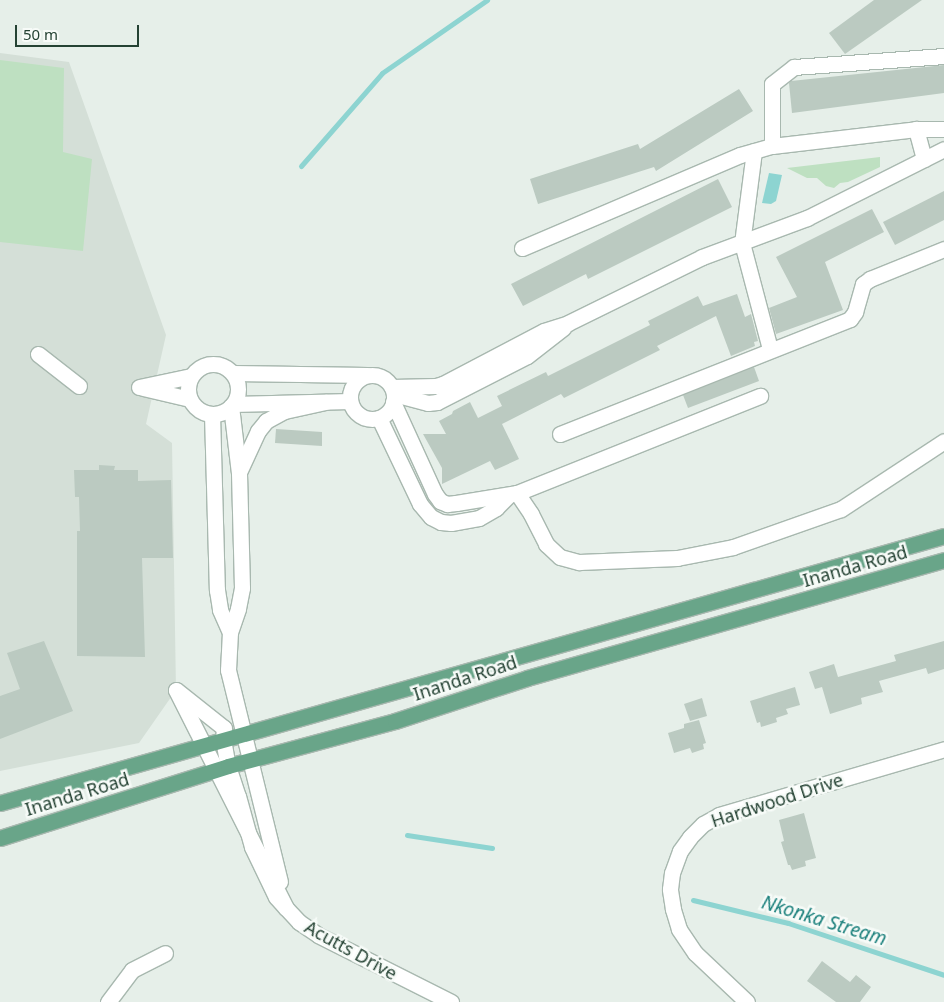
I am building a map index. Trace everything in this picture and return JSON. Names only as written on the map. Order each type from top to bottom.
[{"type":"main road","name":"Inanda Road","points":[[0,803],[944,536]]},
{"type":"main road","name":"Inanda Road","points":[[0,838],[228,766],[395,721],[528,678],[944,560]]},
{"type":"street","points":[[772,146],[772,84],[794,67],[944,56]]},
{"type":"street","points":[[916,129],[924,159]]},
{"type":"street","points":[[522,248],[754,151],[772,146],[916,129],[944,129]]},
{"type":"street","points":[[393,394],[436,386],[445,391],[526,356],[549,340],[568,323],[702,258],[806,218],[944,149]]},
{"type":"street","points":[[754,151],[742,244],[770,349]]},
{"type":"street","points":[[560,434],[770,349],[850,319],[855,312],[863,284],[870,279],[944,248]]},
{"type":"street","points":[[38,354],[79,386]]},
{"type":"street","points":[[286,908],[228,670],[230,632],[238,609],[242,588],[239,473],[232,405],[238,386],[233,373],[227,367],[211,364],[196,370],[188,384],[190,399],[199,409],[212,414],[224,411],[232,405],[350,401]]},
{"type":"street","points":[[233,373],[381,376],[393,394],[435,494],[440,501],[447,504],[495,495],[512,494],[760,396]]},
{"type":"street","points":[[367,375],[353,385],[350,401],[352,408],[364,417],[379,418],[390,409],[393,394]]},
{"type":"street","points":[[190,399],[139,388],[191,376]]},
{"type":"street","points":[[239,473],[258,431],[266,421],[284,411],[325,402]]},
{"type":"street","points":[[212,414],[216,590],[220,610],[230,632]]},
{"type":"street","points":[[379,418],[420,504],[431,517],[441,522],[452,523],[479,518],[496,508],[512,494]]},
{"type":"street","points":[[512,494],[531,514],[546,544],[560,557],[579,562],[677,558],[733,547],[841,509],[944,441]]},
{"type":"street","points":[[224,739],[224,728],[176,690],[286,908]]},
{"type":"street","name":"Acutts Drive","points":[[224,739],[228,766],[259,865],[276,897],[300,922],[331,942],[451,1002]]},
{"type":"street","name":"Hardwood Drive","points":[[746,1002],[695,953],[680,929],[672,909],[670,889],[672,873],[680,851],[690,837],[703,824],[719,815],[944,749]]},
{"type":"street","points":[[108,1002],[132,970],[165,953]]},
{"type":"shaded area","points":[[0,53],[69,62],[166,335],[146,424],[172,443],[176,690],[139,743],[0,771]]},
{"type":"green space","points":[[0,60],[64,68],[63,152],[92,159],[83,251],[0,242]]},
{"type":"green space","points":[[880,157],[880,167],[848,182],[840,183],[834,188],[826,186],[817,178],[807,178],[787,168]]},
{"type":"water","points":[[769,173],[782,175],[776,201],[771,204],[762,203]]},
{"type":"building","points":[[874,0],[922,0],[845,54],[829,33]]},
{"type":"building","points":[[944,65],[944,93],[792,113],[789,83],[791,81]]},
{"type":"building","points":[[739,89],[753,111],[656,171],[654,167],[538,204],[530,179],[638,144],[640,149]]},
{"type":"building","points":[[718,179],[732,207],[588,279],[586,274],[523,306],[511,284]]},
{"type":"building","points":[[944,191],[944,220],[895,245],[883,222]]},
{"type":"building","points":[[872,209],[884,232],[825,262],[843,310],[776,334],[769,308],[797,297],[776,257]]},
{"type":"building","points":[[737,294],[745,317],[751,314],[758,341],[754,342],[755,346],[731,356],[716,316],[657,346],[660,350],[564,398],[561,394],[502,424],[519,459],[495,470],[490,461],[442,484],[442,468],[423,434],[446,434],[439,421],[452,414],[453,411],[470,402],[478,418],[502,406],[497,396],[546,372],[548,376],[650,325],[648,321],[698,296],[703,306]]},
{"type":"building","points":[[754,367],[759,381],[688,408],[683,395]]},
{"type":"building","points":[[276,429],[322,432],[322,446],[275,443]]},
{"type":"building","points":[[99,465],[115,466],[114,470],[138,470],[138,481],[171,480],[173,558],[142,558],[145,657],[77,656],[77,531],[80,531],[79,497],[75,497],[74,470],[99,470]]},
{"type":"building","points":[[44,641],[73,711],[0,739],[0,696],[20,689],[7,653]]},
{"type":"building","points":[[944,641],[944,669],[928,674],[926,668],[879,681],[883,692],[861,698],[862,704],[830,714],[822,687],[815,689],[809,672],[834,664],[838,677],[896,661],[894,655]]},
{"type":"building","points":[[795,687],[800,705],[786,709],[788,714],[776,718],[777,722],[761,727],[760,722],[757,723],[750,701]]},
{"type":"building","points":[[702,698],[707,716],[690,721],[684,704]]},
{"type":"building","points":[[699,720],[706,743],[703,744],[704,749],[692,753],[690,748],[674,753],[668,733],[684,728],[684,724]]},
{"type":"building","points":[[804,813],[816,858],[805,861],[806,866],[792,870],[790,865],[788,865],[781,842],[784,841],[779,820]]},
{"type":"building","points":[[822,961],[850,982],[856,975],[871,987],[860,1002],[836,1002],[807,981]]},
{"type":"waterway","points":[[301,166],[382,73],[487,0]]},
{"type":"waterway","name":"Nkonka Stream","points":[[407,835],[492,848]]},
{"type":"waterway","name":"Nkonka Stream","points":[[693,900],[788,923],[944,975]]}]
